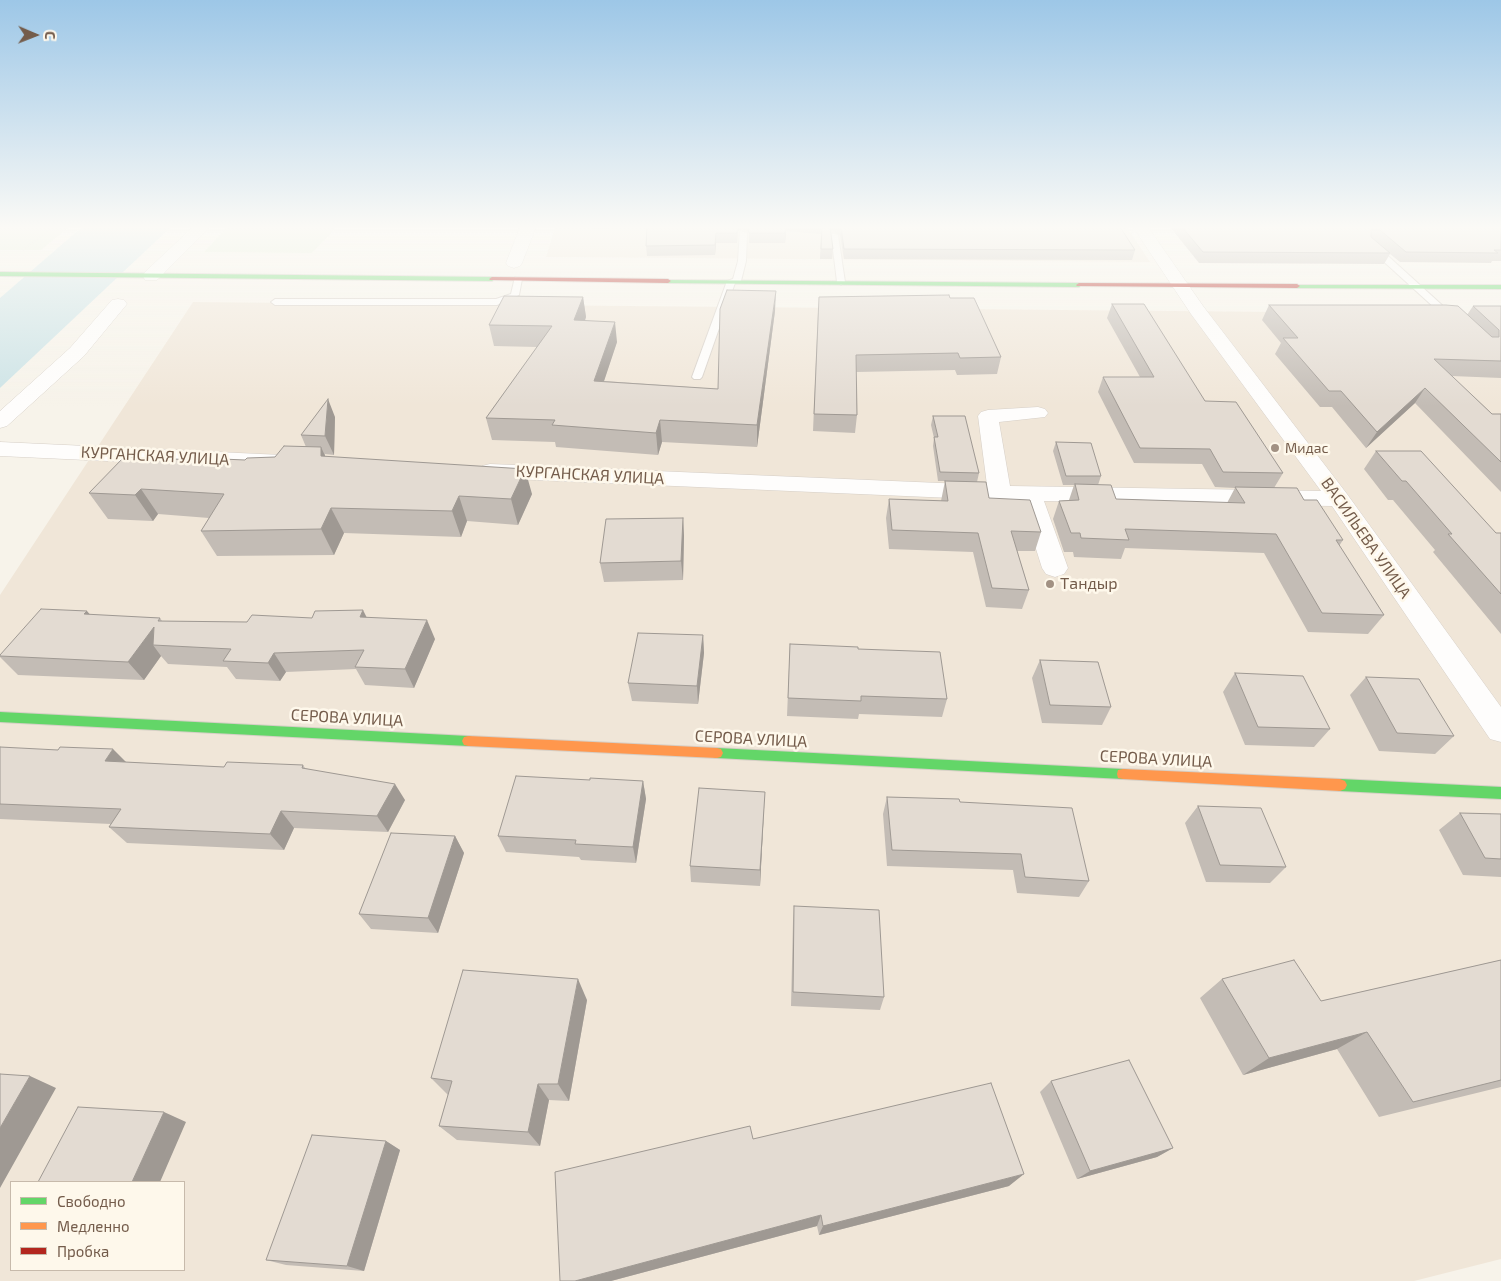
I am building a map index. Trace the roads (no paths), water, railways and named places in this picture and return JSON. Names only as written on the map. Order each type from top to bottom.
[{"type":"main road","points":[[1483,287],[1501,287]]},
{"type":"main road","name":"СЕРОВА УЛИЦА","points":[[0,717],[1501,793]]},
{"type":"street","name":"ВАСИЛЬЕВА УЛИЦА","points":[[1181,287],[1339,498],[1501,730]]},
{"type":"street","points":[[0,422],[77,352],[118,304]]},
{"type":"street","points":[[1000,493],[988,416],[1038,413]]},
{"type":"street","name":"КУРГАНСКАЯ УЛИЦА","points":[[0,449],[307,463]]},
{"type":"street","name":"КУРГАНСКАЯ УЛИЦА","points":[[465,470],[1030,494],[1339,498]]},
{"type":"street","points":[[1030,494],[1055,568]]},
{"type":"lane","points":[[275,302],[497,302],[515,295],[517,287]]},
{"type":"lane","points":[[697,377],[732,287]]},
{"type":"lane","points":[[1419,287],[1456,323]]},
{"type":"water","points":[[13,287],[108,287],[0,388],[0,298]]},
{"type":"place","name":"Мидас","points":[[1275,448]]},
{"type":"place","name":"Тандыр","points":[[1050,584]]}]
